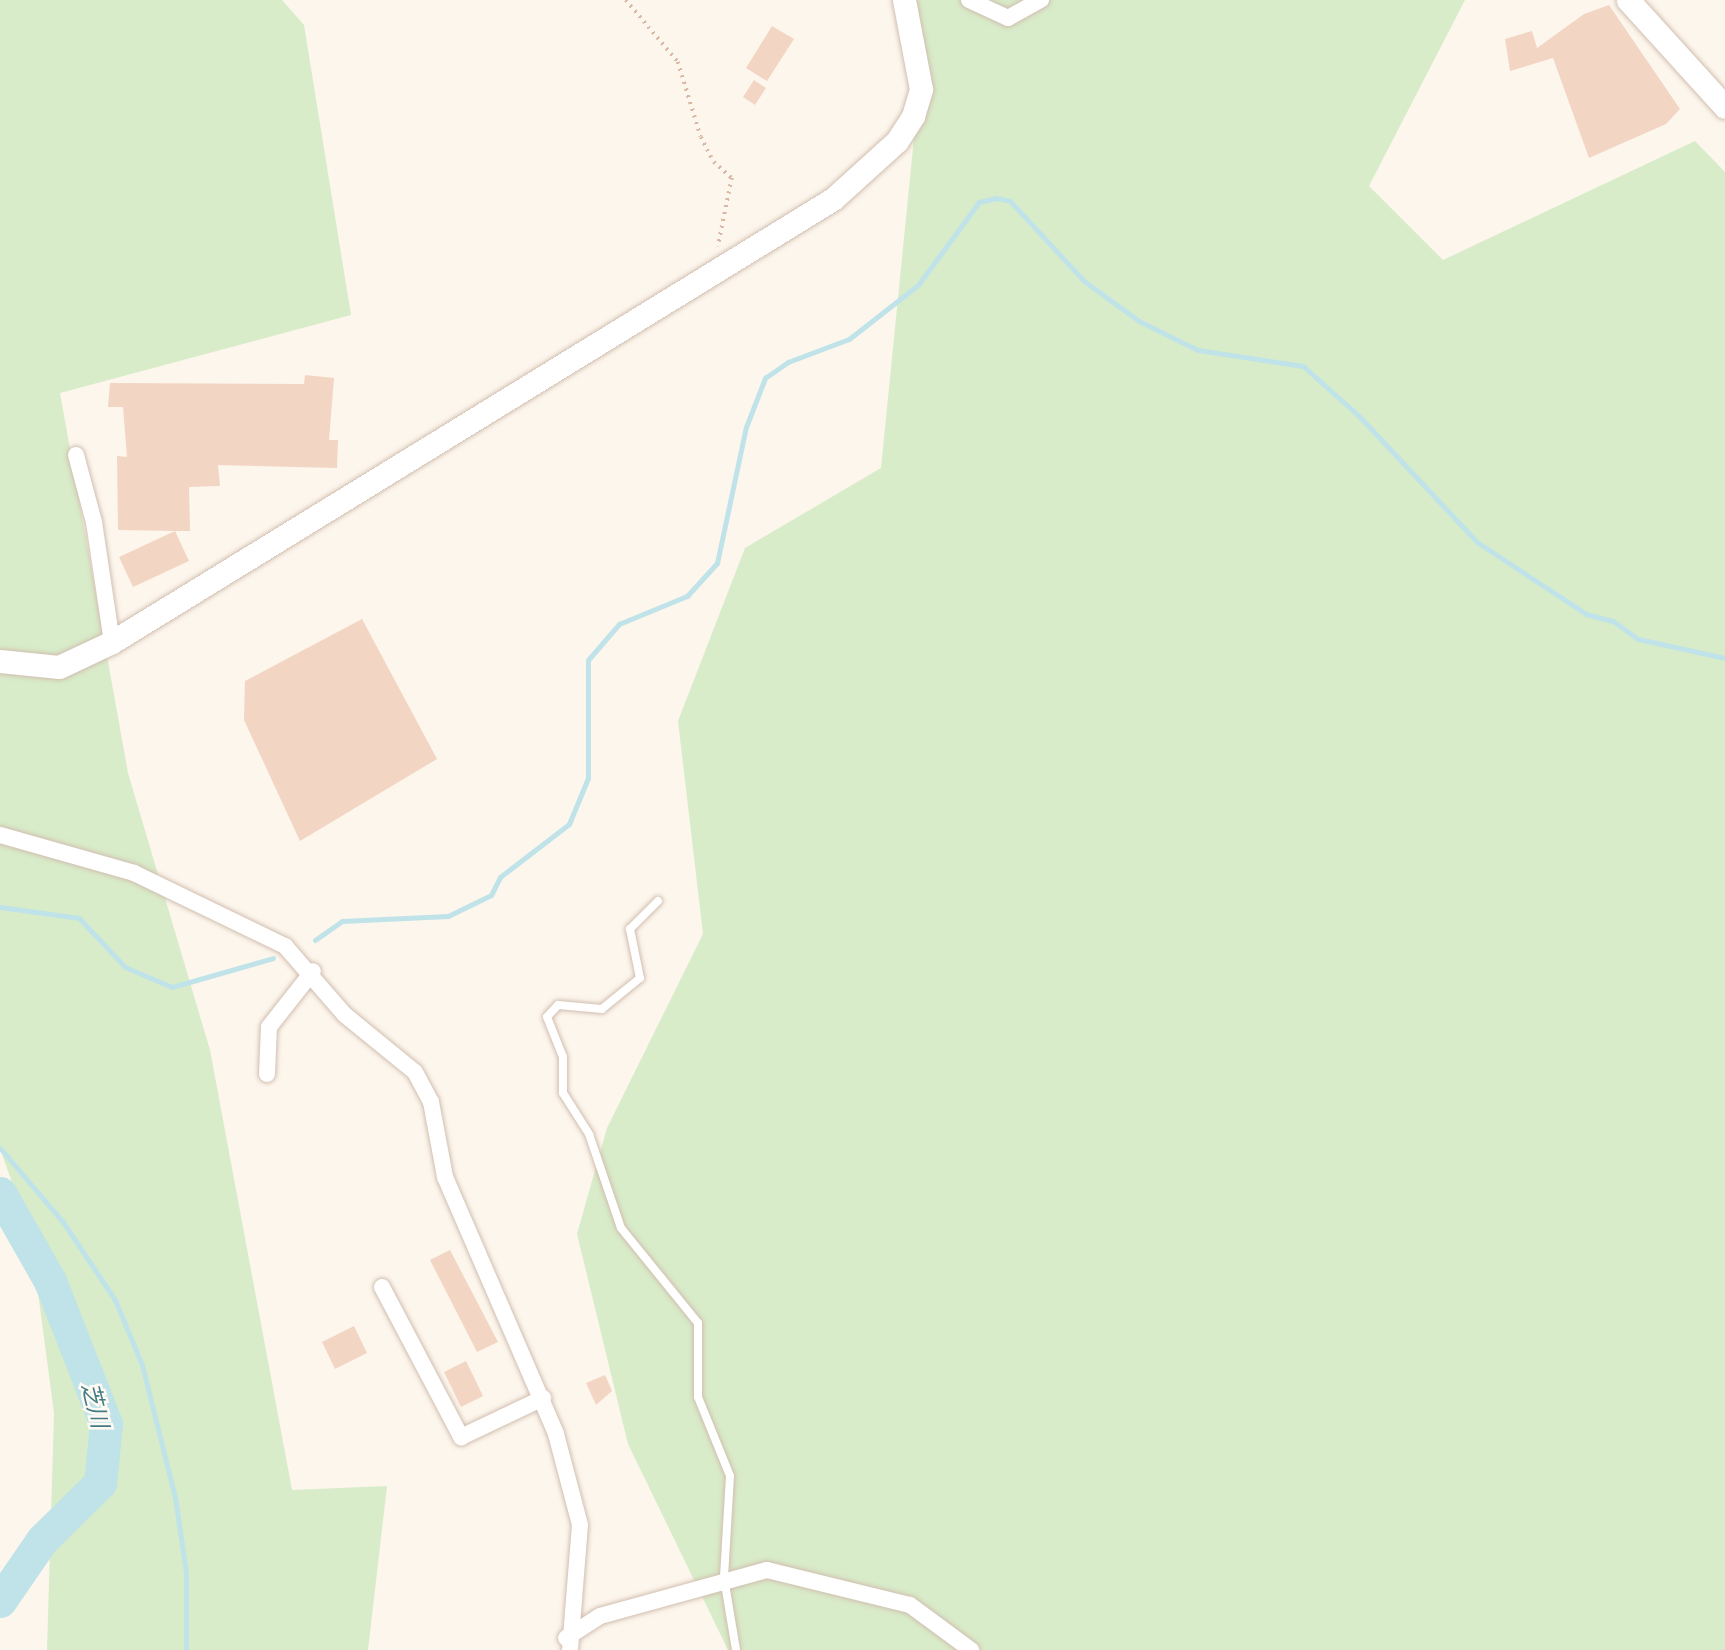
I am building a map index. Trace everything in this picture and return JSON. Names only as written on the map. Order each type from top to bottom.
[{"type":"street","points":[[0,661],[59,667],[112,642],[713,270],[833,199],[897,141],[920,89],[904,0]]},
{"type":"street","points":[[969,0],[1007,18],[1041,0]]},
{"type":"street","points":[[1628,0],[1725,107]]},
{"type":"street","points":[[76,455],[96,533],[112,642]]},
{"type":"street","points":[[0,835],[134,873],[285,946],[313,971],[345,1015],[420,1082],[431,1102],[445,1177],[543,1398],[580,1525],[568,1644]]},
{"type":"street","points":[[267,1074],[269,1027],[313,971]]},
{"type":"street","points":[[382,1287],[461,1437],[543,1398]]},
{"type":"street","points":[[568,1644],[600,1616],[724,1578],[796,1572],[910,1605],[971,1650]]},
{"type":"lane","points":[[658,901],[630,929],[640,978],[602,1010],[558,1005],[547,1017],[563,1057],[563,1093],[589,1134],[621,1228],[698,1323],[698,1397],[730,1476],[724,1578],[736,1650]]},
{"type":"path","points":[[626,0],[678,62],[701,137],[713,162],[732,178],[713,270]]},
{"type":"green space","points":[[0,0],[282,0],[304,25],[351,315],[60,393],[128,773],[210,1050],[292,1490],[387,1486],[368,1650],[47,1650],[54,1413],[30,1232],[0,1149]]},
{"type":"green space","points":[[908,0],[1465,0],[1369,186],[1443,260],[1695,141],[1725,172],[1725,1650],[728,1650],[628,1444],[577,1234],[607,1128],[703,934],[678,721],[745,548],[881,468],[915,128]]},
{"type":"building","points":[[1609,5],[1680,109],[1666,124],[1589,158],[1553,58],[1510,71],[1505,39],[1532,31],[1537,48],[1584,14]]},
{"type":"building","points":[[772,26],[794,39],[767,81],[746,68]]},
{"type":"building","points":[[754,80],[766,88],[755,105],[743,97]]},
{"type":"building","points":[[305,375],[334,378],[329,440],[338,440],[337,468],[218,465],[220,486],[189,487],[190,531],[118,530],[117,456],[127,457],[123,407],[108,407],[110,383],[304,384]]},
{"type":"building","points":[[175,531],[189,561],[133,587],[119,557]]},
{"type":"building","points":[[362,619],[437,759],[300,841],[244,720],[245,681]]},
{"type":"building","points":[[450,1250],[498,1342],[477,1352],[430,1260]]},
{"type":"building","points":[[354,1326],[367,1353],[335,1369],[322,1342]]},
{"type":"building","points":[[466,1361],[483,1396],[461,1407],[444,1372]]},
{"type":"building","points":[[605,1375],[612,1391],[596,1405],[586,1383]]},
{"type":"waterway","points":[[315,940],[342,921],[448,916],[491,895],[500,877],[569,824],[588,778],[588,660],[619,624],[687,596],[717,563],[746,427],[765,378],[788,362],[849,339],[918,285],[979,202],[997,198],[1010,201],[1084,281],[1139,321],[1198,350],[1303,366],[1359,416],[1477,542],[1586,614],[1613,621],[1638,639],[1725,658]]},
{"type":"waterway","points":[[0,907],[79,918],[125,967],[172,987],[273,958]]},
{"type":"waterway","points":[[0,1148],[63,1222],[115,1300],[142,1365],[175,1497],[186,1572],[186,1650]]},
{"type":"waterway","name":"芝川","points":[[0,1193],[50,1281],[106,1424],[100,1483],[42,1540],[0,1601]]}]
